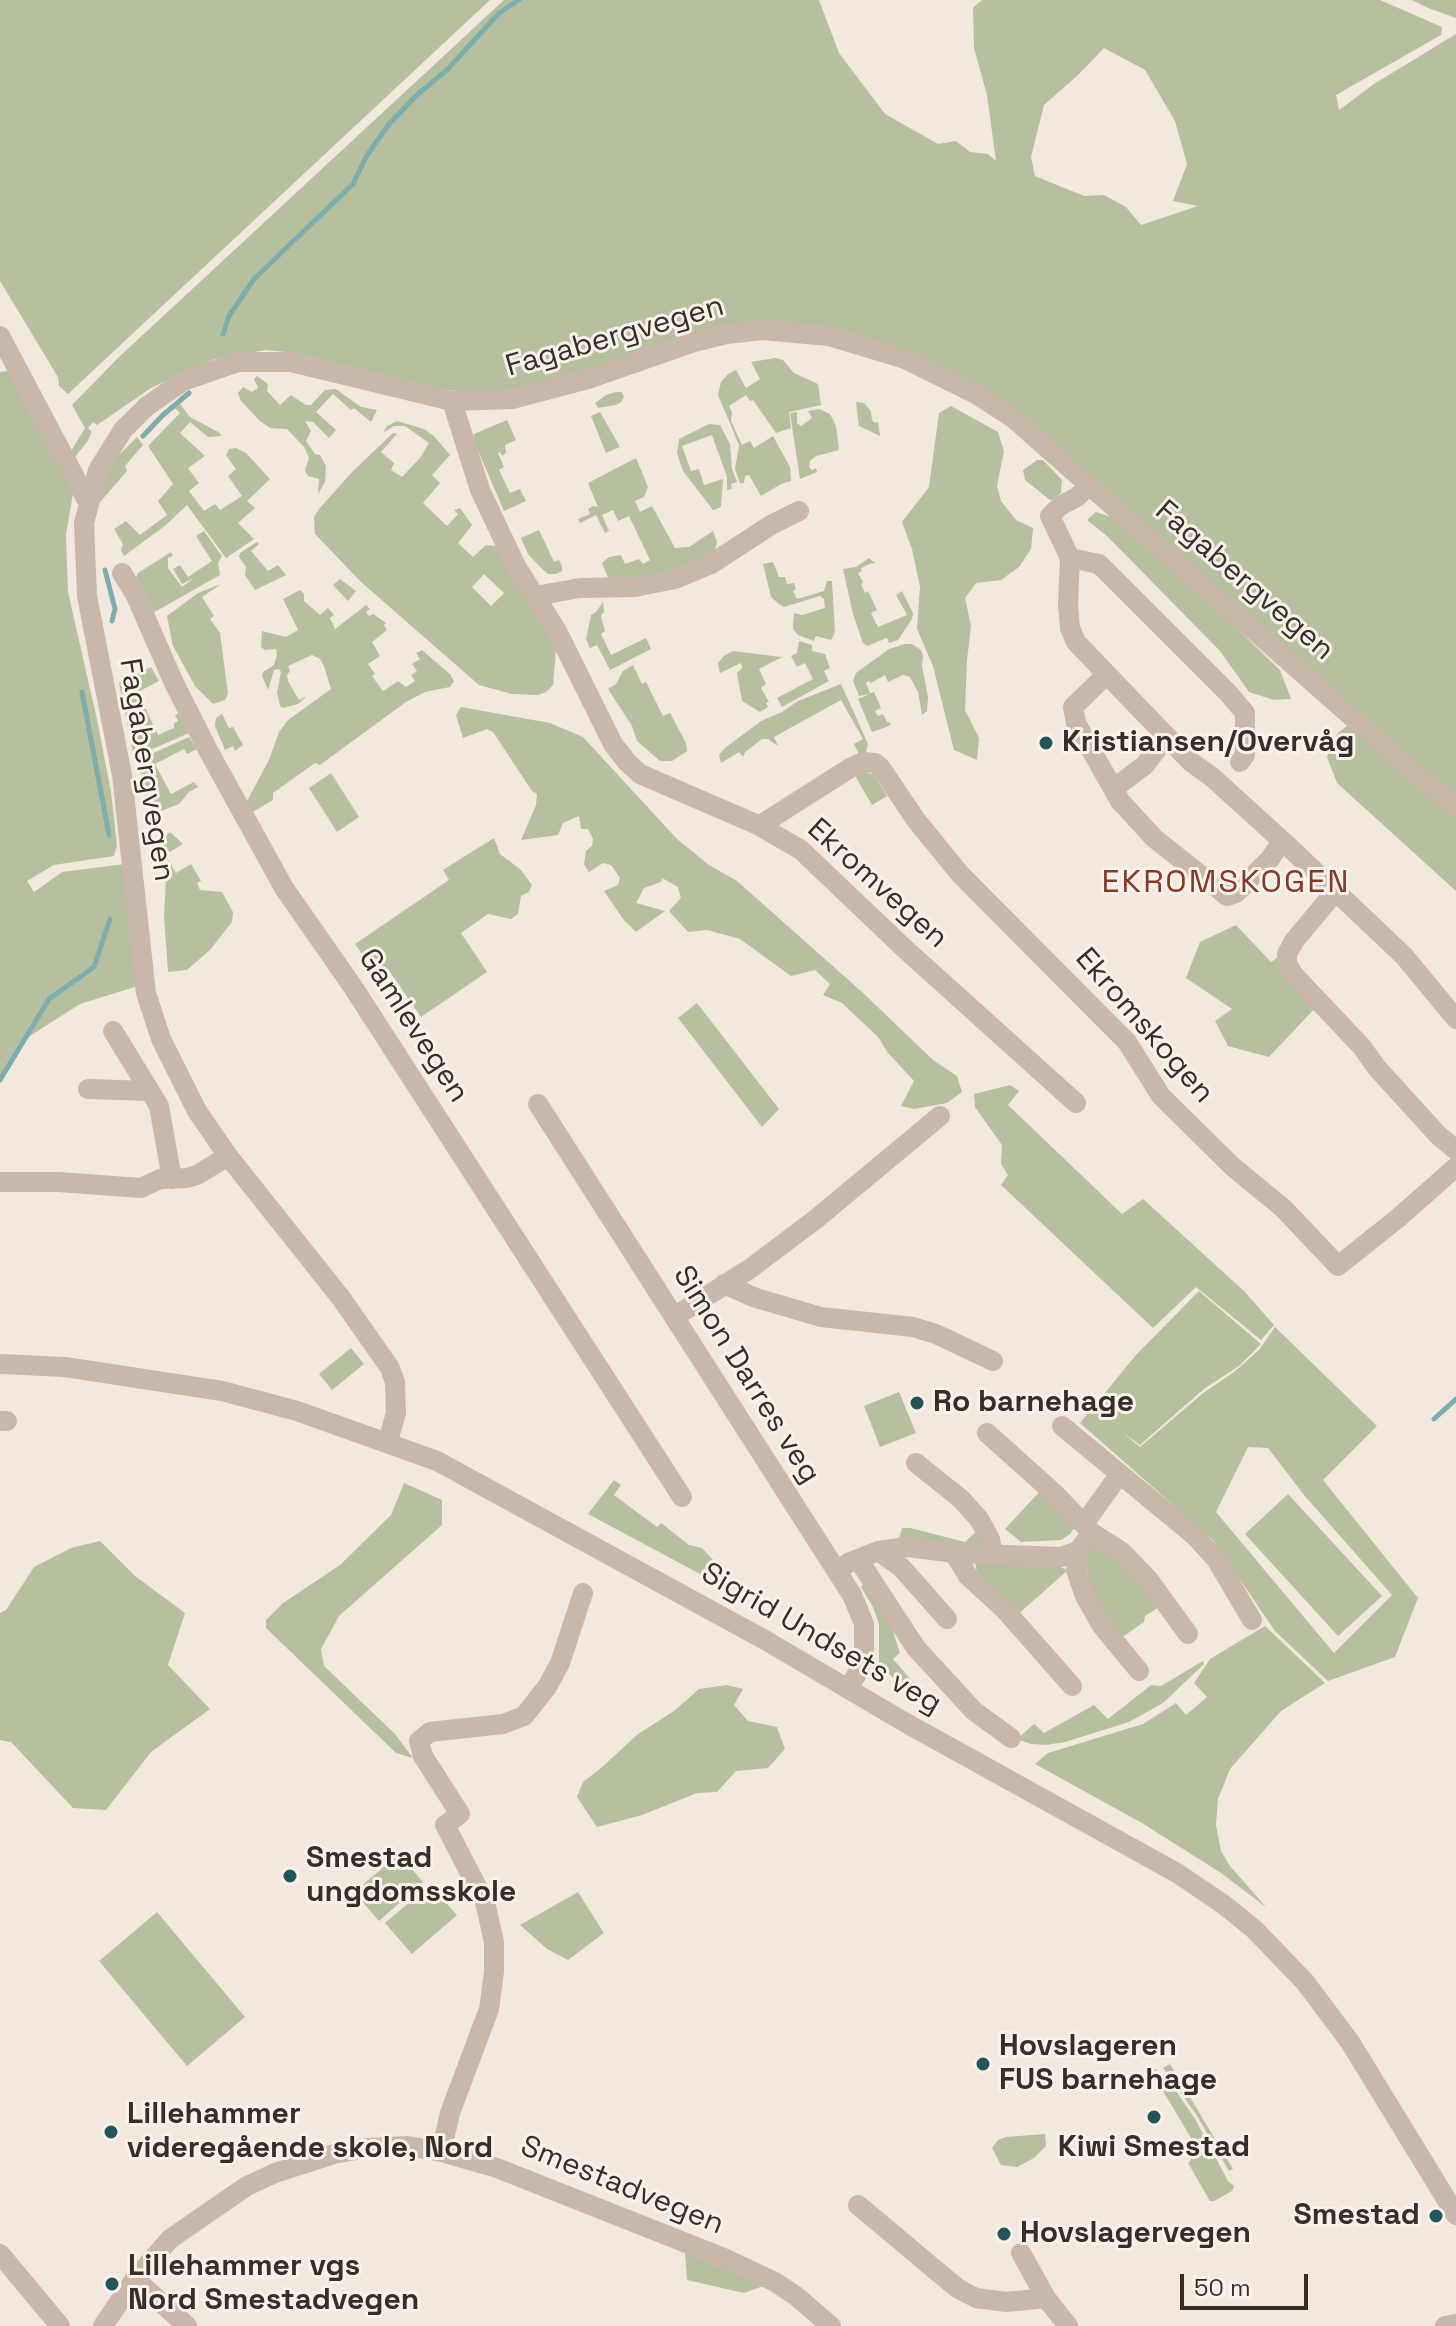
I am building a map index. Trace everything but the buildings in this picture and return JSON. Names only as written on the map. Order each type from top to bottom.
[{"type":"street","name":"Fagabergvegen","points":[[388,1441],[396,1413],[395,1382],[390,1368],[341,1298],[228,1156],[181,1082],[161,1039],[146,993],[122,775],[87,596],[83,537],[88,502],[105,457],[134,417],[183,381],[238,362],[291,362],[452,401],[486,401],[537,395],[694,342],[762,330],[829,336],[905,359],[976,394],[1013,418],[1456,806]]},
{"type":"street","points":[[0,336],[88,502]]},
{"type":"street","name":"Ekromvegen","points":[[452,401],[480,490],[516,566],[557,631],[613,744],[627,762],[640,774],[759,826],[801,850],[905,949],[1076,1103]]},
{"type":"street","points":[[1089,485],[1050,516],[1070,558],[1068,604],[1070,628],[1076,642],[1166,737],[1404,956],[1456,1019]]},
{"type":"street","points":[[535,596],[580,588],[635,587],[675,579],[711,564],[799,511]]},
{"type":"street","points":[[1070,558],[1099,564],[1245,713],[1245,755],[1240,762]]},
{"type":"street","name":"Gamlevegen","points":[[122,573],[136,596],[174,683],[209,752],[284,888],[353,987],[682,1497]]},
{"type":"street","points":[[1106,675],[1073,707],[1076,723],[1120,801],[1154,838],[1227,896],[1236,893],[1269,860],[1282,842]]},
{"type":"street","points":[[1113,789],[1145,765],[1166,737]]},
{"type":"street","name":"Ekromskogen","points":[[759,826],[850,768],[863,762],[875,763],[960,874],[1127,1042],[1161,1096],[1233,1167],[1283,1208],[1338,1266],[1456,1167]]},
{"type":"street","points":[[1335,892],[1294,941],[1287,954],[1287,964],[1377,1068],[1438,1135],[1456,1150]]},
{"type":"street","points":[[113,1031],[159,1106],[172,1179]]},
{"type":"street","points":[[88,1089],[150,1091]]},
{"type":"street","name":"Simon Darres veg","points":[[538,1104],[852,1595],[864,1624],[862,1661],[849,1688]]},
{"type":"street","points":[[674,1317],[751,1268],[816,1219],[871,1170],[940,1116]]},
{"type":"street","points":[[0,1182],[59,1182],[141,1188],[160,1179],[197,1175],[228,1156]]},
{"type":"street","points":[[724,1284],[756,1298],[821,1317],[913,1327],[936,1334],[993,1361]]},
{"type":"street","name":"Sigrid Undsets veg","points":[[0,1364],[103,1371],[222,1391],[297,1411],[388,1441],[468,1476],[1177,1873],[1254,1929],[1305,1982],[1350,2042],[1456,2215]]},
{"type":"street","points":[[1062,1426],[1160,1505],[1216,1559],[1252,1620]]},
{"type":"street","points":[[987,1433],[1055,1494],[1088,1529],[1122,1552],[1148,1579],[1188,1634]]},
{"type":"street","points":[[916,1463],[961,1499],[979,1519],[990,1539],[993,1555]]},
{"type":"street","points":[[1119,1475],[1078,1551],[1076,1570],[1085,1596],[1102,1626],[1139,1671]]},
{"type":"street","points":[[837,1572],[878,1551],[908,1547],[954,1553],[1061,1557],[1078,1551]]},
{"type":"street","points":[[878,1551],[901,1567],[947,1619]]},
{"type":"street","points":[[954,1553],[968,1576],[1005,1610],[1072,1686]]},
{"type":"street","points":[[858,1559],[916,1648],[974,1711],[1011,1738]]},
{"type":"street","points":[[441,2152],[450,2113],[489,2009],[494,1942],[485,1902],[445,1825],[460,1814],[423,1756],[419,1741],[430,1732],[503,1724],[524,1716],[547,1687],[560,1663],[583,1593]]},
{"type":"street","name":"Smestadvegen","points":[[103,2326],[135,2279],[170,2239],[247,2186],[275,2173],[334,2154],[367,2148],[408,2146],[497,2168],[724,2258],[775,2282],[831,2326]]},
{"type":"street","points":[[858,2205],[957,2288],[976,2298],[1007,2302],[1046,2298]]},
{"type":"street","points":[[1021,2253],[1046,2298],[1068,2326]]},
{"type":"street","points":[[0,2254],[60,2326]]},
{"type":"street","points":[[135,2279],[187,2326]]},
{"type":"street","points":[[1445,2326],[1456,2324]]},
{"type":"green space","points":[[0,0],[490,0],[68,394],[59,386],[58,377],[0,281]]},
{"type":"green space","points":[[504,0],[819,0],[839,53],[885,114],[938,144],[956,141],[970,152],[988,154],[996,161],[987,95],[974,48],[973,8],[982,0],[1380,0],[1442,27],[1441,35],[1336,95],[1339,110],[1374,84],[1456,34],[1456,796],[1005,403],[812,326],[509,391],[445,390],[296,353],[266,350],[214,359],[151,388],[97,425],[93,422],[88,428],[92,432],[87,442],[74,458],[71,451],[85,428],[72,405],[119,357]],"holes":[[[1104,48],[1145,70],[1175,121],[1187,164],[1173,201],[1198,206],[1141,225],[1126,207],[1104,195],[1084,196],[1035,176],[1031,157],[1044,105]]]},
{"type":"green space","points":[[1412,0],[1456,0],[1456,18],[1428,8]]},
{"type":"green space","points":[[775,358],[783,360],[794,373],[818,384],[821,405],[789,412],[791,428],[776,433],[746,395],[729,406],[731,421],[742,445],[750,441],[754,448],[773,436],[790,467],[791,481],[761,496],[749,475],[745,476],[744,483],[740,483],[735,469],[739,445],[718,395],[721,382],[728,374],[736,370],[746,388],[760,379],[751,362]]},
{"type":"green space","points":[[14,370],[73,493],[66,535],[68,592],[111,792],[117,846],[114,856],[54,865],[27,881],[34,892],[62,872],[125,864],[138,986],[80,1004],[22,1041],[0,1081],[0,372]]},
{"type":"green space","points":[[257,376],[268,384],[267,391],[280,405],[291,395],[311,405],[325,390],[336,389],[361,407],[377,410],[371,422],[333,394],[316,412],[336,430],[329,438],[313,422],[305,421],[311,431],[306,441],[326,466],[325,482],[318,494],[319,479],[308,476],[305,470],[309,458],[304,447],[287,429],[270,428],[260,421],[241,401],[238,393],[243,387],[252,392],[258,388],[254,379]]},
{"type":"green space","points":[[622,392],[624,397],[621,402],[598,408],[595,403]]},
{"type":"green space","points":[[856,402],[864,403],[871,411],[872,420],[878,422],[880,436],[859,426]]},
{"type":"green space","points":[[180,404],[190,417],[221,436],[208,437],[190,422],[180,433],[205,456],[188,468],[199,483],[189,491],[204,511],[215,504],[220,510],[242,496],[228,476],[236,469],[226,455],[229,449],[236,448],[246,453],[270,479],[247,501],[255,508],[238,523],[254,539],[226,558],[187,505],[124,556],[121,550],[123,544],[114,529],[126,521],[140,535],[167,515],[158,501],[173,484],[148,446],[180,413],[175,408]]},
{"type":"green space","points":[[951,406],[998,432],[1004,451],[997,486],[1001,501],[1016,520],[1033,528],[1031,549],[1019,567],[1001,580],[976,583],[965,598],[971,626],[965,710],[979,738],[977,760],[954,750],[933,666],[917,629],[920,587],[912,549],[902,522],[929,487],[939,413]]},
{"type":"green space","points":[[819,409],[830,414],[836,426],[839,450],[816,456],[809,467],[812,470],[816,468],[817,472],[800,479],[790,413],[797,412],[797,423],[801,426],[812,418],[808,411]]},
{"type":"green space","points":[[600,412],[620,447],[606,453],[591,416]]},
{"type":"green space","points":[[507,420],[516,440],[505,445],[506,453],[502,456],[498,453],[504,467],[499,470],[510,493],[520,489],[526,501],[504,511],[473,439],[474,434]]},
{"type":"green space","points":[[397,421],[424,429],[450,455],[432,475],[440,483],[423,503],[447,526],[458,514],[454,510],[460,508],[472,525],[458,543],[473,557],[486,545],[497,546],[556,649],[553,685],[546,692],[538,695],[512,694],[479,685],[361,582],[315,534],[314,517],[319,509],[393,433],[397,434],[381,452],[394,463],[391,470],[402,477],[429,443],[405,426],[394,426],[383,433],[387,426]],"holes":[[[484,574],[504,593],[491,606],[472,587]]]},
{"type":"green space","points":[[709,424],[720,425],[730,444],[732,469],[737,482],[731,484],[732,489],[727,490],[727,477],[712,435],[682,446],[691,471],[699,469],[704,485],[723,479],[721,507],[713,510],[683,471],[677,453],[679,439]]},
{"type":"green space","points":[[137,437],[143,445],[125,466],[127,471],[100,502],[101,487],[113,461]]},
{"type":"green space","points":[[636,458],[648,487],[644,497],[635,501],[640,512],[652,506],[675,548],[689,547],[713,531],[717,542],[710,555],[662,575],[609,580],[602,563],[609,557],[621,555],[625,564],[639,559],[643,564],[650,560],[629,516],[618,521],[613,510],[602,515],[609,531],[605,533],[596,515],[580,523],[578,519],[590,514],[588,509],[593,506],[598,507],[588,483]]},
{"type":"green space","points":[[1037,460],[1043,460],[1062,480],[1061,493],[1054,499],[1050,500],[1025,480],[1023,470]]},
{"type":"green space","points":[[1096,512],[1111,517],[1227,619],[1280,670],[1291,699],[1274,700],[1249,692],[1220,651],[1107,536],[1087,520]]},
{"type":"green space","points":[[539,530],[554,562],[559,560],[562,566],[562,571],[556,574],[548,574],[540,567],[528,554],[521,538]]},
{"type":"green space","points":[[204,531],[222,556],[218,563],[220,575],[151,614],[136,578],[138,573],[171,552],[173,556],[168,558],[168,568],[182,587],[194,578],[182,584],[173,569],[180,565],[188,577],[212,561],[196,536]]},
{"type":"green space","points":[[257,542],[259,544],[251,551],[268,571],[278,565],[286,575],[255,590],[245,575],[246,567],[239,557],[240,553]]},
{"type":"green space","points":[[869,558],[876,564],[861,568],[862,571],[858,573],[865,593],[868,591],[877,610],[871,613],[878,627],[907,615],[896,595],[902,591],[913,613],[898,640],[889,643],[887,638],[867,646],[863,643],[853,614],[843,569],[856,567]]},
{"type":"green space","points":[[773,562],[779,577],[785,577],[787,584],[794,583],[796,589],[793,591],[797,599],[824,591],[827,581],[832,581],[835,632],[831,640],[816,636],[814,641],[798,635],[793,629],[794,613],[802,615],[825,608],[824,599],[820,596],[784,607],[779,604],[771,597],[763,564]]},
{"type":"green space","points":[[340,579],[356,591],[348,601],[333,585]]},
{"type":"green space","points":[[221,584],[202,597],[214,616],[210,619],[220,633],[228,694],[225,700],[213,704],[195,686],[173,646],[167,616],[198,593]]},
{"type":"green space","points":[[300,590],[304,601],[320,615],[328,608],[334,615],[330,618],[335,629],[366,605],[370,609],[366,612],[369,616],[373,614],[386,623],[387,630],[372,642],[380,656],[368,664],[383,691],[398,681],[406,687],[415,681],[411,675],[417,671],[412,664],[420,659],[416,653],[422,650],[454,681],[450,687],[425,692],[406,702],[320,765],[315,763],[273,793],[273,800],[251,813],[247,801],[269,760],[279,732],[288,720],[331,689],[324,666],[320,659],[312,655],[288,666],[288,681],[299,700],[307,696],[298,704],[280,706],[277,693],[279,669],[274,670],[268,690],[262,676],[274,665],[277,655],[276,649],[265,650],[261,647],[262,631],[286,637],[298,630],[283,599]]},
{"type":"green space","points":[[603,602],[604,612],[601,616],[605,631],[601,634],[611,655],[646,638],[651,649],[610,670],[597,645],[590,648],[586,639],[591,615]]},
{"type":"green space","points":[[799,641],[812,645],[812,651],[825,654],[830,668],[824,671],[829,681],[782,707],[777,698],[813,679],[805,663],[797,667],[791,656],[797,653]]},
{"type":"green space","points":[[912,644],[921,650],[923,656],[927,711],[922,715],[918,692],[910,677],[903,675],[888,682],[885,675],[871,683],[869,681],[866,683],[870,693],[874,692],[881,708],[875,711],[891,723],[872,732],[858,699],[870,694],[859,696],[853,681],[856,673],[889,649]]},
{"type":"green space","points":[[733,651],[782,657],[759,669],[766,684],[761,688],[769,702],[766,703],[768,707],[760,712],[742,701],[737,673],[742,668],[741,663],[720,673],[718,663]]},
{"type":"green space","points":[[633,665],[642,684],[646,682],[663,716],[670,713],[686,743],[687,751],[672,761],[660,761],[637,741],[632,726],[608,689],[616,684],[623,671]]},
{"type":"green space","points":[[151,667],[159,681],[138,692],[158,735],[174,728],[174,723],[178,721],[175,715],[179,713],[189,733],[134,757],[119,683]]},
{"type":"green space","points":[[841,684],[868,744],[866,753],[860,756],[854,744],[863,739],[841,700],[774,737],[778,746],[768,739],[762,739],[743,757],[739,752],[721,763],[719,755],[725,748],[761,721],[798,701]]},
{"type":"green space","points":[[461,707],[550,723],[583,737],[677,839],[709,865],[737,881],[933,1060],[957,1076],[962,1092],[947,1103],[914,1109],[901,1106],[914,1081],[878,1037],[842,1003],[823,995],[830,984],[815,970],[791,976],[740,939],[707,930],[688,932],[669,911],[681,898],[678,887],[662,878],[661,882],[644,888],[636,903],[665,911],[636,932],[604,891],[618,885],[620,878],[611,865],[603,863],[589,872],[584,864],[586,851],[592,846],[593,839],[588,829],[581,829],[579,816],[563,823],[558,835],[521,840],[536,805],[537,794],[493,732],[487,729],[463,738],[456,715]]},
{"type":"green space","points":[[222,714],[243,745],[235,751],[233,746],[225,750],[215,726],[216,718]]},
{"type":"green space","points":[[1348,725],[1429,797],[1456,816],[1456,891],[1337,783],[1327,757],[1337,734]]},
{"type":"green space","points":[[189,737],[197,749],[187,754],[184,749],[155,764],[171,794],[194,782],[198,787],[179,804],[161,811],[148,807],[138,760]]},
{"type":"green space","points":[[863,771],[874,775],[887,796],[872,805],[854,774]]},
{"type":"green space","points":[[331,773],[359,817],[337,832],[309,788]]},
{"type":"green space","points":[[170,832],[183,844],[168,853],[167,858],[176,873],[191,864],[201,881],[197,883],[200,890],[222,892],[233,912],[232,922],[210,950],[187,970],[168,972],[164,916],[166,878],[161,840]]},
{"type":"green space","points":[[494,838],[500,854],[520,869],[532,885],[529,892],[521,896],[518,914],[511,919],[488,914],[461,933],[487,972],[421,1017],[388,969],[377,976],[355,944],[449,880],[443,870]]},
{"type":"green space","points":[[1236,925],[1271,962],[1281,955],[1319,1004],[1269,1057],[1228,1046],[1215,1021],[1232,1009],[1186,978],[1200,942]]},
{"type":"green space","points":[[697,1003],[779,1109],[762,1127],[678,1018]]},
{"type":"green space","points":[[1010,1085],[1019,1091],[1008,1105],[1122,1214],[1143,1199],[1244,1291],[1274,1325],[1261,1340],[1196,1287],[1153,1328],[1001,1185],[1008,1175],[1001,1164],[1002,1145],[975,1107],[974,1094]]},
{"type":"green space","points":[[1199,1291],[1261,1344],[1239,1366],[1205,1388],[1140,1445],[1122,1432],[1140,1447],[1259,1350],[1275,1327],[1377,1426],[1323,1480],[1418,1598],[1395,1657],[1328,1681],[1275,1631],[1213,1540],[1080,1423],[1136,1355]],"holes":[[[1248,1447],[1268,1448],[1304,1495],[1392,1595],[1334,1653],[1216,1512]]]},
{"type":"green space","points":[[351,1348],[364,1364],[332,1390],[319,1374]]},
{"type":"green space","points":[[899,1392],[916,1433],[880,1447],[864,1406]]},
{"type":"green space","points":[[614,1480],[621,1485],[614,1495],[657,1527],[661,1523],[689,1545],[702,1548],[714,1561],[702,1575],[588,1514]]},
{"type":"green space","points":[[404,1483],[442,1500],[442,1525],[339,1616],[321,1649],[324,1666],[395,1734],[413,1758],[396,1753],[266,1628],[266,1620],[283,1603],[340,1565],[391,1515]]},
{"type":"green space","points":[[1042,1489],[1076,1525],[1061,1540],[1021,1542],[1005,1529]]},
{"type":"green space","points":[[1288,1494],[1382,1596],[1338,1636],[1245,1534]]},
{"type":"green space","points":[[902,1528],[965,1542],[980,1528],[984,1542],[979,1547],[899,1538]]},
{"type":"green space","points":[[1096,1540],[1164,1604],[1121,1638],[1094,1598],[1084,1559]]},
{"type":"green space","points":[[100,1541],[135,1576],[185,1613],[168,1665],[210,1709],[151,1752],[106,1810],[73,1808],[11,1742],[0,1740],[0,1613],[6,1610],[34,1567],[71,1548]]},
{"type":"green space","points":[[975,1562],[1058,1566],[1068,1570],[1016,1616],[977,1573]]},
{"type":"green space","points":[[864,1583],[892,1628],[900,1653],[893,1659],[919,1689],[921,1699],[906,1691],[879,1664],[879,1624],[861,1587]]},
{"type":"green space","points":[[1265,1626],[1325,1683],[1281,1711],[1230,1769],[1218,1799],[1216,1825],[1221,1851],[1266,1907],[1221,1873],[1142,1823],[1035,1764],[1048,1753],[1143,1724],[1176,1703],[1186,1715],[1207,1697],[1194,1683],[1210,1659]]},
{"type":"green space","points":[[1203,1661],[1204,1664],[1163,1703],[1129,1722],[1046,1745],[1017,1739],[1034,1724],[1044,1733],[1094,1705],[1108,1719],[1151,1685],[1161,1686]]},
{"type":"green space","points":[[727,1685],[743,1689],[734,1705],[748,1721],[777,1727],[785,1749],[768,1768],[736,1771],[717,1792],[697,1793],[642,1815],[597,1827],[577,1797],[583,1782],[638,1734],[674,1711],[699,1689]]},
{"type":"green space","points":[[399,1854],[423,1882],[379,1921],[354,1892]]},
{"type":"green space","points":[[430,1885],[457,1915],[412,1954],[385,1923]]},
{"type":"green space","points":[[578,1892],[604,1933],[568,1960],[547,1949],[520,1925]]},
{"type":"green space","points":[[157,1912],[245,2017],[187,2066],[99,1961]]},
{"type":"green space","points":[[1170,2064],[1233,2169],[1229,2171],[1196,2114],[1163,2068]]},
{"type":"green space","points":[[1155,2069],[1166,2078],[1195,2119],[1228,2181],[1234,2186],[1232,2191],[1214,2201],[1210,2201],[1188,2163],[1191,2160],[1188,2154],[1197,2148],[1151,2071]]},
{"type":"green space","points":[[1045,2134],[1046,2146],[1034,2158],[1017,2167],[1001,2165],[992,2148],[998,2140],[1006,2137]]},
{"type":"green space","points":[[685,2253],[766,2285],[744,2293],[687,2280]]},
{"type":"waterway","points":[[223,334],[229,316],[254,279],[353,184],[366,157],[389,124],[448,69],[499,13],[519,0]]},
{"type":"waterway","points":[[143,436],[189,393]]},
{"type":"waterway","points":[[105,570],[115,609],[112,621]]},
{"type":"waterway","points":[[82,692],[109,835]]},
{"type":"waterway","points":[[0,1080],[49,999],[94,967],[110,919]]},
{"type":"waterway","points":[[1434,1419],[1456,1399]]},
{"type":"place","name":"Kristiansen/Overvåg","points":[[1046,743]]},
{"type":"place","name":"Ro barnehage","points":[[917,1403]]},
{"type":"place","name":"Smestad ungdomsskole","points":[[290,1876]]},
{"type":"place","name":"Hovslageren FUS barnehage","points":[[983,2064]]},
{"type":"place","name":"Kiwi Smestad","points":[[1154,2117]]},
{"type":"place","name":"Lillehammer videregående skole, Nord","points":[[111,2132]]},
{"type":"place","name":"Smestad","points":[[1436,2216]]},
{"type":"place","name":"Hovslagervegen","points":[[1004,2234]]},
{"type":"place","name":"Lillehammer vgs Nord Smestadvegen","points":[[112,2284]]},
{"type":"district","name":"EKROMSKOGEN","points":[[1226,883]]}]
